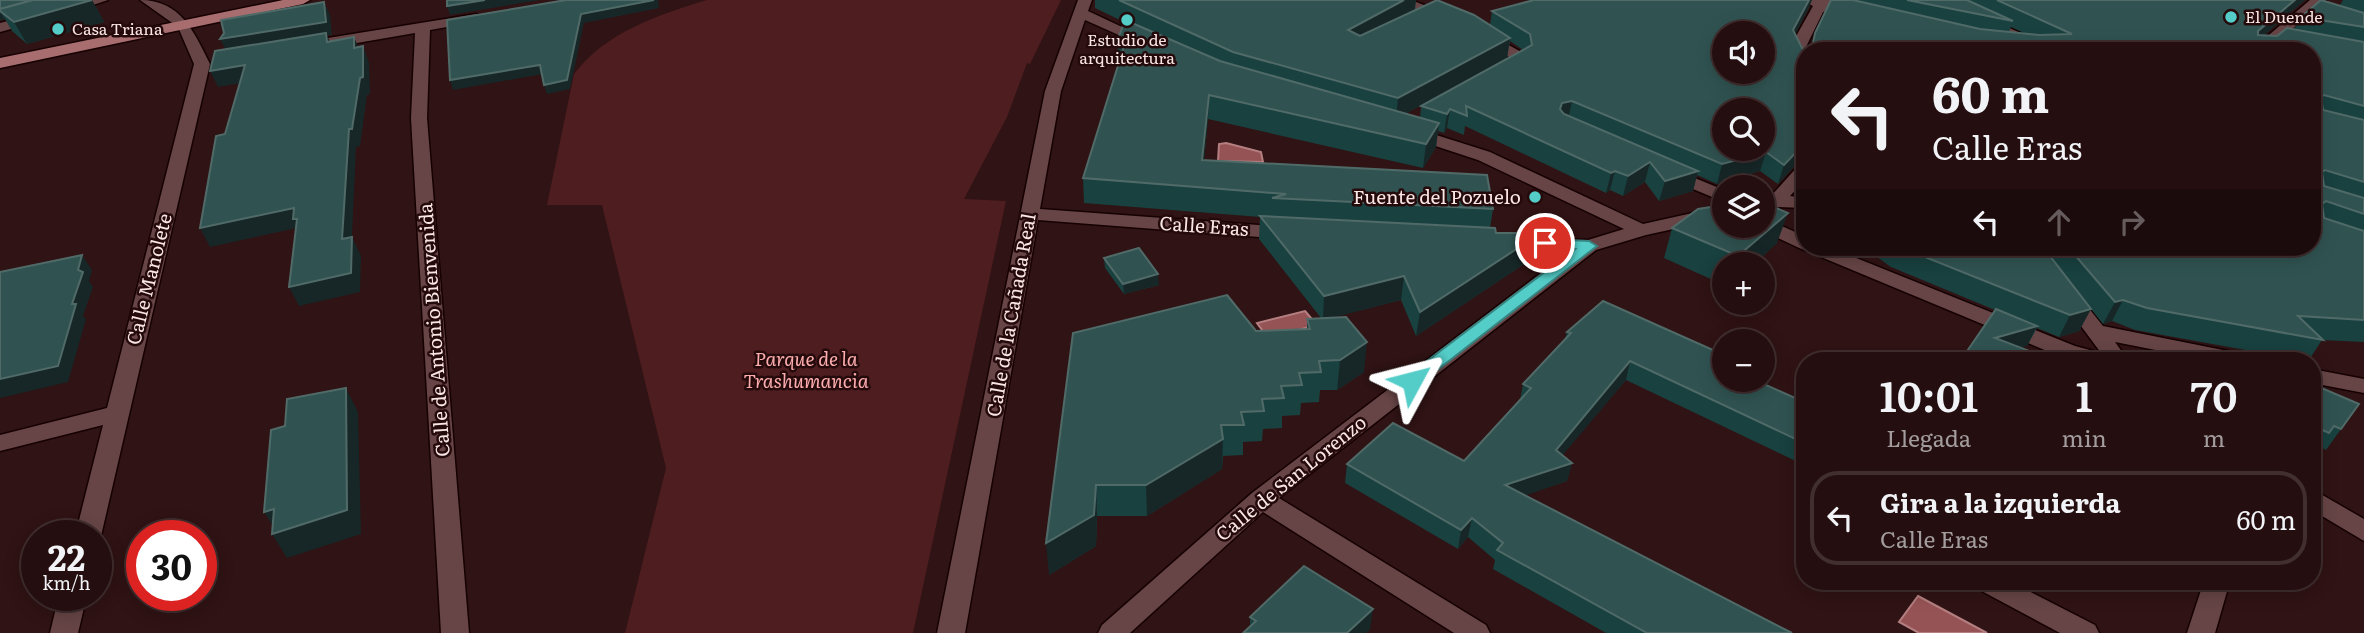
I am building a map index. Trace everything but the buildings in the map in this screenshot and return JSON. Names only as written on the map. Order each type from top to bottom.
[{"type":"main road","points":[[0,63],[303,0]]},
{"type":"street","points":[[0,28],[101,0]]},
{"type":"street","points":[[147,0],[184,25]]},
{"type":"street","points":[[1398,0],[1437,12],[1508,47],[1520,57],[1518,62],[1494,75]]},
{"type":"street","points":[[1414,22],[1456,0]]},
{"type":"street","points":[[1808,0],[1870,18]]},
{"type":"street","points":[[1800,42],[1817,9],[1851,0]]},
{"type":"street","points":[[1935,0],[2033,42]]},
{"type":"street","points":[[1083,7],[1165,51]]},
{"type":"street","name":"Calle de la Cañada Real","points":[[951,633],[1053,91],[1083,7]]},
{"type":"street","points":[[2267,42],[2319,7]]},
{"type":"street","points":[[306,47],[489,16]]},
{"type":"street","name":"Calle Manolete","points":[[92,520],[116,414],[208,63],[184,25]]},
{"type":"street","name":"Calle de Antonio Bienvenida","points":[[423,27],[419,118],[455,633]]},
{"type":"street","points":[[2272,38],[2290,42]]},
{"type":"street","points":[[1422,115],[1397,128],[1484,156],[1641,230]]},
{"type":"street","points":[[1652,165],[1712,192]]},
{"type":"street","points":[[1775,197],[1796,177]]},
{"type":"street","points":[[1775,202],[1796,203]]},
{"type":"street","name":"Calle Eras","points":[[1029,214],[1304,234]]},
{"type":"street","name":"Calle de San Lorenzo","points":[[1112,633],[1261,499],[1589,246],[1641,230],[1712,215]]},
{"type":"street","points":[[1775,229],[1796,239]]},
{"type":"street","points":[[1492,240],[1589,246]]},
{"type":"street","points":[[1523,242],[1539,251],[1542,280]]},
{"type":"street","points":[[1835,256],[2071,352]]},
{"type":"street","points":[[2054,279],[2112,352]]},
{"type":"street","points":[[2098,332],[2198,352]]},
{"type":"street","points":[[2321,378],[2364,386]]},
{"type":"street","points":[[0,443],[116,414]]},
{"type":"street","points":[[1261,499],[1476,633]]},
{"type":"street","points":[[2321,504],[2364,532]]},
{"type":"street","points":[[2002,590],[2085,633]]},
{"type":"street","points":[[2201,633],[2214,590]]},
{"type":"street","points":[[64,633],[69,611]]},
{"type":"green space","name":"Parque de la Trashumancia","points":[[707,0],[1061,0],[1030,64],[1027,63],[1007,117],[964,199],[1006,201],[913,633],[625,633],[666,468],[602,205],[547,205],[574,74],[587,59],[617,36],[652,19]]},
{"type":"shaded area","points":[[1226,143],[1261,152],[1263,162],[1218,161],[1219,144]]},
{"type":"shaded area","points":[[1305,311],[1317,325],[1268,338],[1257,323]]},
{"type":"shaded area","points":[[1918,596],[1987,633],[1919,633],[1899,622]]},
{"type":"place","name":"El Duende","points":[[2231,17]]},
{"type":"place","name":"Estudio de arquitectura","points":[[1127,20]]},
{"type":"place","name":"Casa Triana","points":[[58,29]]},
{"type":"place","name":"Fuente del Pozuelo","points":[[1535,197]]},
{"type":"route","points":[[1412,381],[1589,246],[1545,243]]}]
